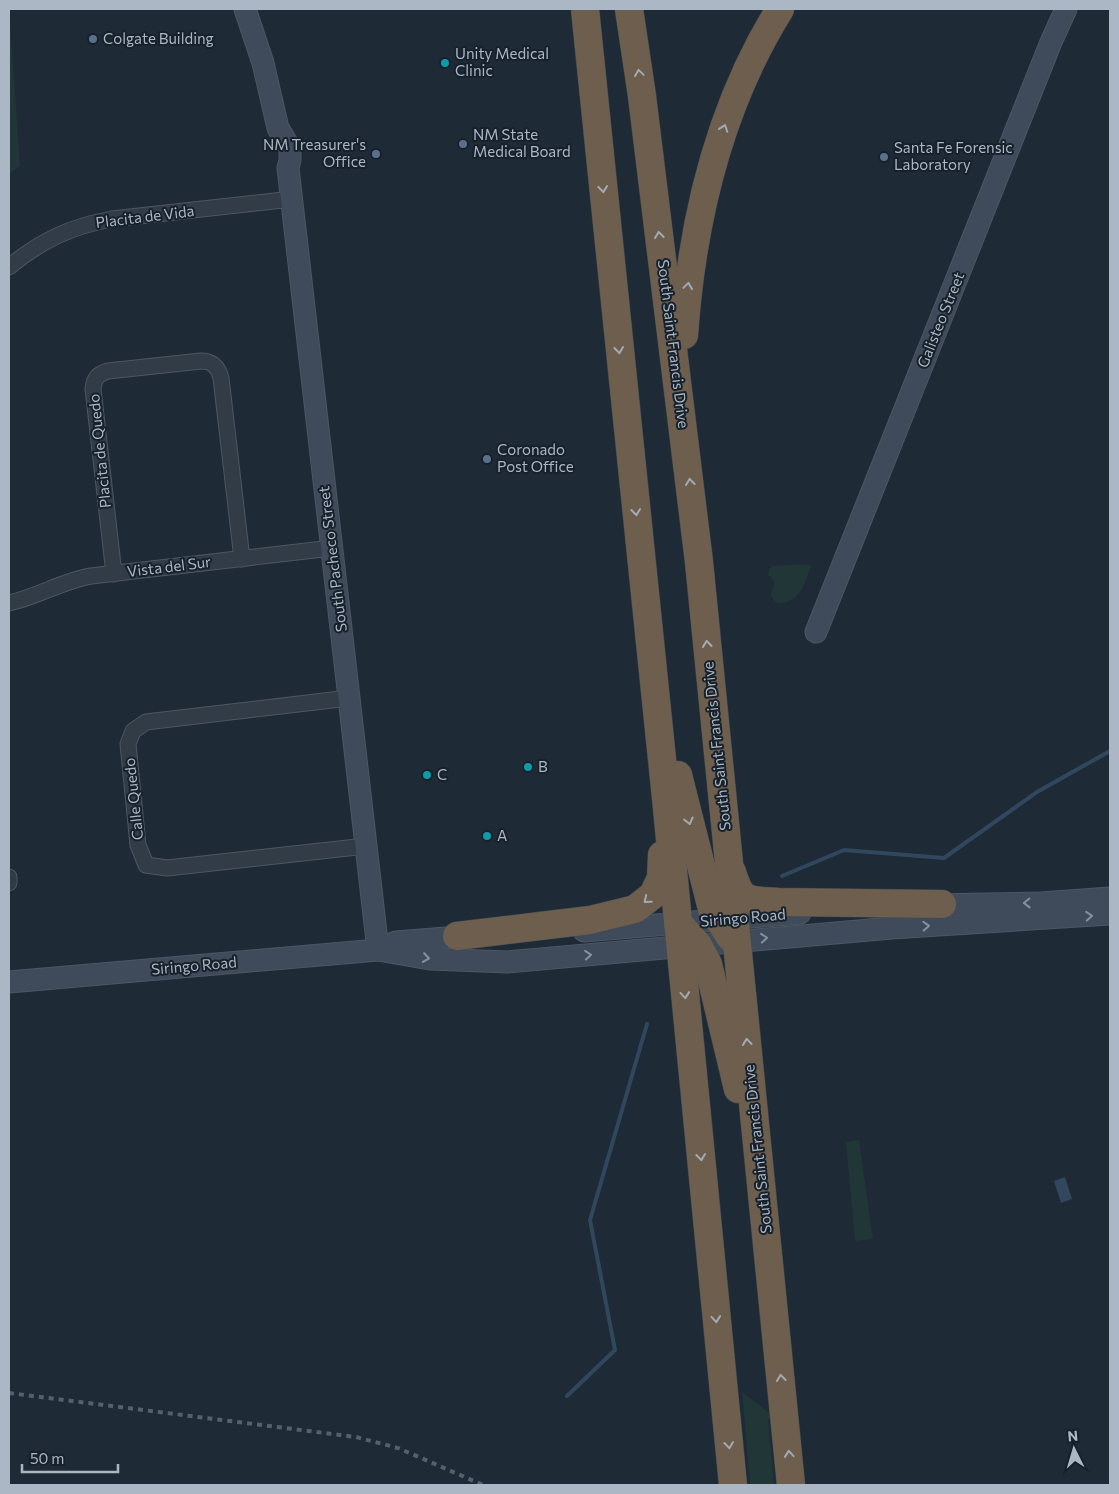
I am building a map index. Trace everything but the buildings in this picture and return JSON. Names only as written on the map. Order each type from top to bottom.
[{"type":"highway","points":[[572,9],[598,140]]},
{"type":"highway","points":[[585,9],[661,752],[686,938],[732,1480]]},
{"type":"highway","name":"South Saint Francis Drive","points":[[629,9],[642,96],[699,562],[729,865],[730,926],[761,1180],[791,1484]]},
{"type":"highway","points":[[683,422],[686,298],[707,180],[732,103],[747,67],[780,9]]},
{"type":"highway","points":[[649,636],[683,800],[708,896],[712,909],[730,926]]},
{"type":"highway","points":[[457,936],[590,920],[635,909],[653,895],[661,878],[663,865],[661,752]]},
{"type":"highway","points":[[729,865],[741,894],[761,900],[778,902],[942,904]]},
{"type":"highway","points":[[686,938],[708,964],[761,1180]]},
{"type":"street","name":"South Pacheco Street","points":[[245,9],[263,63],[278,128],[275,139],[275,151],[280,162],[288,168],[378,950]]},
{"type":"street","name":"Galisteo Street","points":[[816,632],[1066,9]]},
{"type":"street","name":"Placita de Vida","points":[[9,267],[38,245],[83,225],[112,219],[292,199]]},
{"type":"street","name":"Placita de Quedo","points":[[114,574],[93,389],[94,380],[100,374],[108,371],[201,361],[211,362],[215,365],[221,378],[242,559]]},
{"type":"street","name":"Vista del Sur","points":[[9,603],[26,599],[81,578],[332,548]]},
{"type":"street","name":"Calle Quedo","points":[[349,698],[146,722],[133,731],[128,744],[138,845],[146,865],[167,868],[366,846]]},
{"type":"street","points":[[9,877],[9,883]]},
{"type":"street","name":"Siringo Road","points":[[9,982],[378,950],[430,959],[507,962],[686,938],[730,926],[942,904],[1041,903],[1110,898]]},
{"type":"street","name":"Siringo Road","points":[[378,950],[396,942],[457,936],[544,934],[686,938],[730,926],[892,928],[1110,914]]},
{"type":"green space","points":[[9,9],[20,166],[9,174]]},
{"type":"green space","points":[[808,564],[811,566],[805,584],[799,594],[795,598],[783,603],[774,600],[771,595],[774,582],[768,575],[769,569],[772,566]]},
{"type":"green space","points":[[859,1140],[873,1239],[855,1241],[846,1142]]},
{"type":"green space","points":[[742,1392],[772,1415],[768,1420],[774,1485],[752,1485],[750,1483]]},
{"type":"water","points":[[1065,1177],[1072,1199],[1061,1203],[1054,1181]]},
{"type":"waterway","points":[[782,876],[844,850],[944,858],[1037,792],[1110,751]]},
{"type":"waterway","points":[[567,1396],[615,1350],[590,1220],[647,1024]]},
{"type":"railway","points":[[9,1393],[356,1437],[398,1448],[483,1485]]},
{"type":"place","name":"Colgate Building","points":[[93,39]]},
{"type":"place","name":"Unity Medical Clinic","points":[[445,63]]},
{"type":"place","name":"NM State Medical Board","points":[[463,144]]},
{"type":"place","name":"NM Treasurer's Office","points":[[376,154]]},
{"type":"place","name":"Santa Fe Forensic Laboratory","points":[[884,157]]},
{"type":"place","name":"Coronado Post Office","points":[[487,459]]},
{"type":"place","name":"B","points":[[528,767]]},
{"type":"place","name":"C","points":[[427,775]]},
{"type":"place","name":"A","points":[[487,836]]}]
